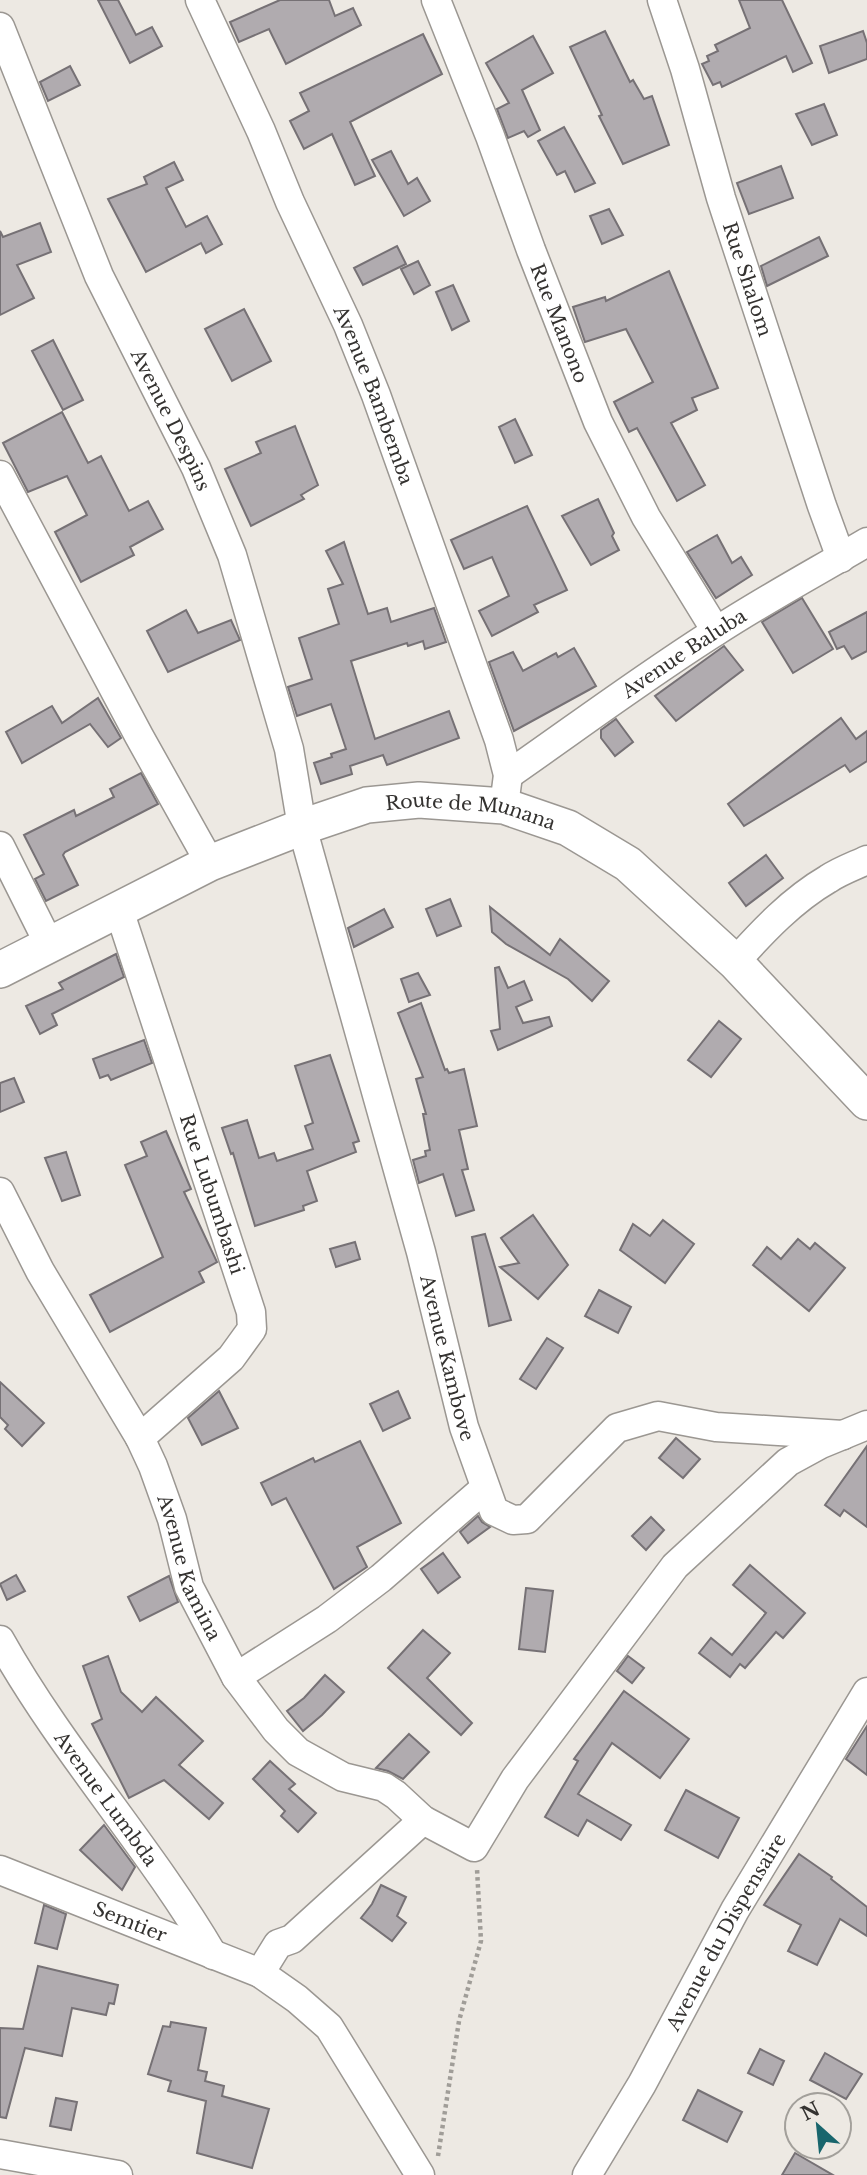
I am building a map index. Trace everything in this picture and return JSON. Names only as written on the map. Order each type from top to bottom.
[{"type":"main road","name":"Route de Munana","points":[[0,970],[210,863],[302,827],[367,805],[506,790],[628,864],[735,962],[867,1102]]},
{"type":"street","name":"Avenue Bambemba","points":[[200,0],[348,325],[376,395],[465,640],[506,790]]},
{"type":"street","name":"Rue Manono","points":[[436,0],[491,136],[531,250],[598,422],[646,516],[716,631]]},
{"type":"street","name":"Rue Shalom","points":[[662,0],[685,69],[725,211],[841,558]]},
{"type":"street","name":"Avenue Despins","points":[[0,27],[99,276],[195,468],[232,555],[289,749],[302,827]]},
{"type":"street","points":[[0,475],[210,863]]},
{"type":"street","name":"Avenue Baluba","points":[[506,790],[629,688],[771,597],[867,542]]},
{"type":"street","name":"Avenue Kambove","points":[[302,827],[421,1252],[464,1427],[494,1510],[513,1520],[527,1519],[617,1428],[658,1416],[716,1427],[855,1430]]},
{"type":"street","points":[[0,846],[50,946]]},
{"type":"street","points":[[735,962],[763,931],[797,900],[829,878],[867,860]]},
{"type":"street","name":"Rue Lubumbashi","points":[[119,911],[251,1312],[252,1329],[231,1358],[140,1437]]},
{"type":"street","name":"Avenue Kamina","points":[[0,1192],[40,1271],[140,1437],[172,1519],[189,1587],[236,1677],[276,1730],[298,1752],[344,1777],[384,1787],[423,1820],[474,1847]]},
{"type":"street","points":[[474,1847],[515,1779],[675,1566],[788,1462],[855,1430]]},
{"type":"street","points":[[236,1677],[327,1619],[381,1578],[485,1488]]},
{"type":"street","name":"Avenue Lumbda","points":[[0,1640],[53,1724],[192,1920],[213,1955]]},
{"type":"street","name":"Avenue du Dispensaire","points":[[587,2175],[642,2084],[735,1910],[867,1692]]},
{"type":"street","points":[[260,1973],[278,1944],[292,1939],[423,1820]]},
{"type":"street","name":"Semtier","points":[[0,1870],[260,1973],[297,1999],[329,2027],[428,2169]]},
{"type":"street","points":[[0,2154],[118,2175]]},
{"type":"path","points":[[428,2169],[459,2021],[481,1941],[474,1847]]},
{"type":"building","points":[[98,0],[118,0],[136,35],[152,27],[162,46],[130,63]]},
{"type":"building","points":[[280,0],[329,0],[335,16],[353,8],[361,25],[286,64],[269,29],[239,42],[230,22]]},
{"type":"building","points":[[739,0],[782,0],[812,63],[793,72],[786,56],[722,87],[720,82],[713,85],[702,64],[709,61],[707,56],[718,51],[715,45],[750,28]]},
{"type":"building","points":[[605,31],[630,82],[633,80],[644,99],[652,96],[669,145],[623,164],[570,47]]},
{"type":"building","points":[[863,31],[867,43],[867,59],[829,73],[820,46]]},
{"type":"building","points":[[423,34],[442,74],[350,122],[375,176],[355,185],[332,134],[304,149],[290,121],[309,111],[300,93]]},
{"type":"building","points":[[533,36],[553,73],[522,90],[540,130],[528,137],[524,131],[508,138],[497,109],[509,103],[486,63]]},
{"type":"building","points":[[70,66],[80,85],[48,101],[40,82]]},
{"type":"building","points":[[824,104],[837,135],[812,145],[796,114]]},
{"type":"building","points":[[564,127],[595,183],[575,192],[565,171],[557,175],[538,141]]},
{"type":"building","points":[[391,151],[408,184],[417,178],[430,201],[404,216],[372,160]]},
{"type":"building","points":[[174,162],[183,180],[166,188],[186,227],[207,216],[222,244],[206,253],[201,243],[146,272],[108,199],[147,184],[144,177]]},
{"type":"building","points":[[781,166],[793,198],[749,214],[737,183]]},
{"type":"building","points":[[609,209],[623,235],[602,244],[590,216]]},
{"type":"building","points":[[40,223],[51,252],[17,265],[34,298],[0,315],[0,231],[3,237]]},
{"type":"building","points":[[819,237],[828,256],[767,286],[761,266]]},
{"type":"building","points":[[397,246],[406,264],[363,285],[354,268]]},
{"type":"building","points":[[418,261],[430,285],[414,294],[401,269]]},
{"type":"building","points":[[669,271],[718,388],[692,398],[697,410],[671,423],[705,485],[677,501],[637,428],[629,432],[614,402],[653,382],[626,329],[585,342],[573,307],[605,297],[606,301]]},
{"type":"building","points":[[453,285],[469,321],[452,330],[436,292]]},
{"type":"building","points":[[244,309],[271,361],[232,381],[205,329]]},
{"type":"building","points":[[53,340],[83,400],[63,410],[32,351]]},
{"type":"building","points":[[62,412],[88,463],[101,456],[129,511],[148,501],[163,529],[130,547],[134,555],[81,582],[55,532],[87,515],[67,476],[28,492],[3,443]]},
{"type":"building","points":[[515,419],[532,455],[515,463],[499,427]]},
{"type":"building","points":[[295,426],[318,485],[301,495],[304,499],[251,526],[225,469],[261,453],[256,442]]},
{"type":"building","points":[[598,499],[619,550],[591,565],[562,516]]},
{"type":"building","points":[[527,506],[567,590],[534,605],[538,612],[492,636],[479,611],[509,596],[492,557],[464,569],[451,540]]},
{"type":"building","points":[[717,535],[732,563],[741,557],[752,575],[716,598],[687,552]]},
{"type":"building","points":[[344,542],[368,614],[387,608],[391,622],[434,608],[446,642],[425,649],[423,641],[408,646],[407,643],[351,661],[375,739],[449,711],[459,738],[387,765],[383,755],[350,766],[352,774],[321,784],[314,763],[346,749],[331,704],[297,716],[288,687],[312,679],[299,638],[339,624],[328,589],[343,584],[326,551]]},
{"type":"building","points":[[802,598],[833,649],[793,673],[762,622]]},
{"type":"building","points":[[186,610],[198,633],[231,620],[240,640],[168,672],[147,631]]},
{"type":"building","points":[[867,612],[867,651],[852,659],[844,646],[837,649],[829,632]]},
{"type":"building","points":[[724,646],[743,670],[676,721],[655,696]]},
{"type":"building","points":[[574,648],[596,686],[514,731],[489,662],[513,652],[523,671],[556,653],[558,657]]},
{"type":"building","points":[[98,698],[121,738],[108,747],[90,724],[22,763],[6,732],[52,706],[62,723]]},
{"type":"building","points":[[841,718],[856,739],[867,731],[867,761],[850,772],[845,765],[744,826],[728,804]]},
{"type":"building","points":[[616,719],[633,742],[615,756],[601,738],[601,730]]},
{"type":"building","points":[[141,773],[158,804],[65,852],[63,855],[78,885],[46,901],[35,879],[44,874],[24,835],[74,810],[76,816],[114,797],[110,789]]},
{"type":"building","points":[[766,855],[783,878],[746,906],[729,883]]},
{"type":"building","points":[[450,899],[461,926],[437,936],[426,909]]},
{"type":"building","points":[[490,907],[550,955],[560,939],[609,981],[592,1001],[568,979],[506,944],[492,932]]},
{"type":"building","points":[[384,909],[393,927],[354,947],[348,928]]},
{"type":"building","points":[[116,954],[124,977],[52,1014],[57,1025],[40,1034],[26,1006],[63,989],[59,983]]},
{"type":"building","points":[[499,967],[508,988],[524,981],[532,1000],[516,1007],[523,1023],[549,1017],[552,1026],[498,1050],[491,1031],[500,1029],[495,968]]},
{"type":"building","points":[[418,973],[430,995],[409,1002],[401,979]]},
{"type":"building","points":[[421,1003],[445,1070],[449,1073],[464,1069],[477,1126],[459,1130],[468,1169],[462,1170],[474,1210],[456,1216],[443,1174],[419,1183],[413,1160],[426,1156],[425,1151],[430,1150],[423,1114],[426,1114],[416,1079],[423,1077],[398,1013]]},
{"type":"building","points":[[719,1021],[741,1039],[711,1077],[688,1060]]},
{"type":"building","points":[[144,1040],[152,1063],[111,1080],[108,1075],[100,1078],[93,1059]]},
{"type":"building","points":[[330,1055],[359,1141],[353,1143],[356,1152],[307,1171],[317,1201],[303,1206],[304,1210],[255,1226],[233,1153],[231,1154],[222,1128],[247,1120],[259,1158],[274,1153],[277,1161],[313,1149],[305,1126],[313,1123],[295,1066]]},
{"type":"building","points":[[14,1078],[24,1102],[0,1112],[0,1083]]},
{"type":"building","points":[[166,1131],[191,1189],[184,1192],[217,1262],[199,1272],[204,1282],[110,1332],[90,1295],[163,1257],[125,1165],[147,1156],[141,1142]]},
{"type":"building","points":[[66,1152],[80,1195],[62,1201],[45,1158]]},
{"type":"building","points":[[533,1215],[568,1265],[538,1299],[500,1267],[519,1263],[501,1238]]},
{"type":"building","points":[[663,1220],[694,1244],[665,1283],[620,1250],[633,1224],[650,1236]]},
{"type":"building","points":[[485,1234],[511,1320],[489,1326],[472,1237]]},
{"type":"building","points":[[798,1239],[810,1249],[815,1243],[845,1268],[809,1311],[753,1265],[767,1247],[781,1259]]},
{"type":"building","points":[[355,1242],[360,1259],[336,1267],[330,1249]]},
{"type":"building","points":[[599,1290],[631,1307],[618,1333],[585,1316]]},
{"type":"building","points":[[547,1338],[563,1348],[536,1389],[520,1379]]},
{"type":"building","points":[[0,1382],[44,1423],[22,1446],[5,1429],[8,1425],[0,1417]]},
{"type":"building","points":[[219,1391],[238,1428],[202,1445],[188,1418]]},
{"type":"building","points":[[398,1391],[410,1418],[383,1431],[370,1404]]},
{"type":"building","points":[[676,1438],[700,1459],[683,1478],[659,1458]]},
{"type":"building","points":[[360,1441],[401,1523],[357,1547],[367,1567],[334,1589],[286,1498],[272,1505],[261,1483],[313,1458],[315,1462]]},
{"type":"building","points":[[867,1446],[867,1527],[844,1510],[840,1516],[825,1505]]},
{"type":"building","points":[[478,1516],[490,1527],[468,1543],[460,1532]]},
{"type":"building","points":[[651,1517],[664,1530],[646,1550],[632,1536]]},
{"type":"building","points":[[443,1553],[460,1577],[438,1593],[421,1569]]},
{"type":"building","points":[[750,1565],[805,1613],[783,1638],[776,1632],[745,1668],[740,1664],[730,1677],[699,1653],[711,1638],[732,1655],[766,1613],[733,1585]]},
{"type":"building","points":[[16,1575],[25,1591],[7,1600],[0,1584]]},
{"type":"building","points":[[169,1576],[178,1602],[140,1621],[128,1597]]},
{"type":"building","points":[[526,1588],[553,1591],[545,1652],[519,1649]]},
{"type":"building","points":[[423,1630],[450,1653],[427,1678],[472,1723],[461,1735],[388,1668]]},
{"type":"building","points":[[108,1656],[121,1692],[142,1712],[156,1697],[203,1741],[179,1765],[223,1803],[209,1819],[164,1780],[129,1798],[92,1724],[102,1719],[83,1666]]},
{"type":"building","points":[[628,1656],[644,1668],[632,1683],[617,1671]]},
{"type":"building","points":[[325,1675],[344,1692],[303,1731],[287,1711],[304,1698]]},
{"type":"building","points":[[624,1691],[689,1739],[660,1778],[612,1743],[578,1794],[631,1825],[621,1840],[587,1820],[578,1836],[545,1817],[578,1761],[574,1759]]},
{"type":"building","points":[[867,1726],[867,1775],[846,1759]]},
{"type":"building","points":[[409,1734],[429,1752],[403,1779],[376,1768]]},
{"type":"building","points":[[270,1761],[295,1784],[289,1789],[316,1813],[298,1832],[281,1816],[285,1811],[253,1779]]},
{"type":"building","points":[[686,1790],[739,1818],[718,1858],[665,1830]]},
{"type":"building","points":[[104,1825],[135,1867],[122,1890],[80,1850]]},
{"type":"building","points":[[799,1854],[832,1877],[831,1879],[867,1907],[867,1936],[840,1919],[817,1965],[788,1951],[801,1925],[764,1905]]},
{"type":"building","points":[[381,1885],[406,1897],[397,1916],[406,1923],[392,1941],[361,1918],[372,1904]]},
{"type":"building","points":[[44,1905],[66,1914],[57,1949],[35,1943]]},
{"type":"building","points":[[38,1966],[118,1985],[114,2004],[109,2003],[106,2015],[72,2008],[62,2056],[25,2048],[6,2118],[0,2117],[0,2028],[23,2029]]},
{"type":"building","points":[[171,2022],[206,2028],[198,2070],[207,2072],[205,2081],[224,2086],[222,2096],[269,2109],[252,2168],[197,2153],[206,2101],[168,2091],[171,2081],[148,2074],[163,2026],[170,2027]]},
{"type":"building","points":[[760,2049],[784,2061],[773,2085],[748,2073]]},
{"type":"building","points":[[825,2053],[862,2074],[851,2091],[831,2091],[810,2080]]},
{"type":"building","points":[[698,2090],[742,2112],[727,2142],[683,2120]]},
{"type":"building","points":[[56,2098],[77,2102],[71,2130],[50,2126]]},
{"type":"building","points":[[790,2161],[809,2161],[833,2175],[782,2175]]}]
